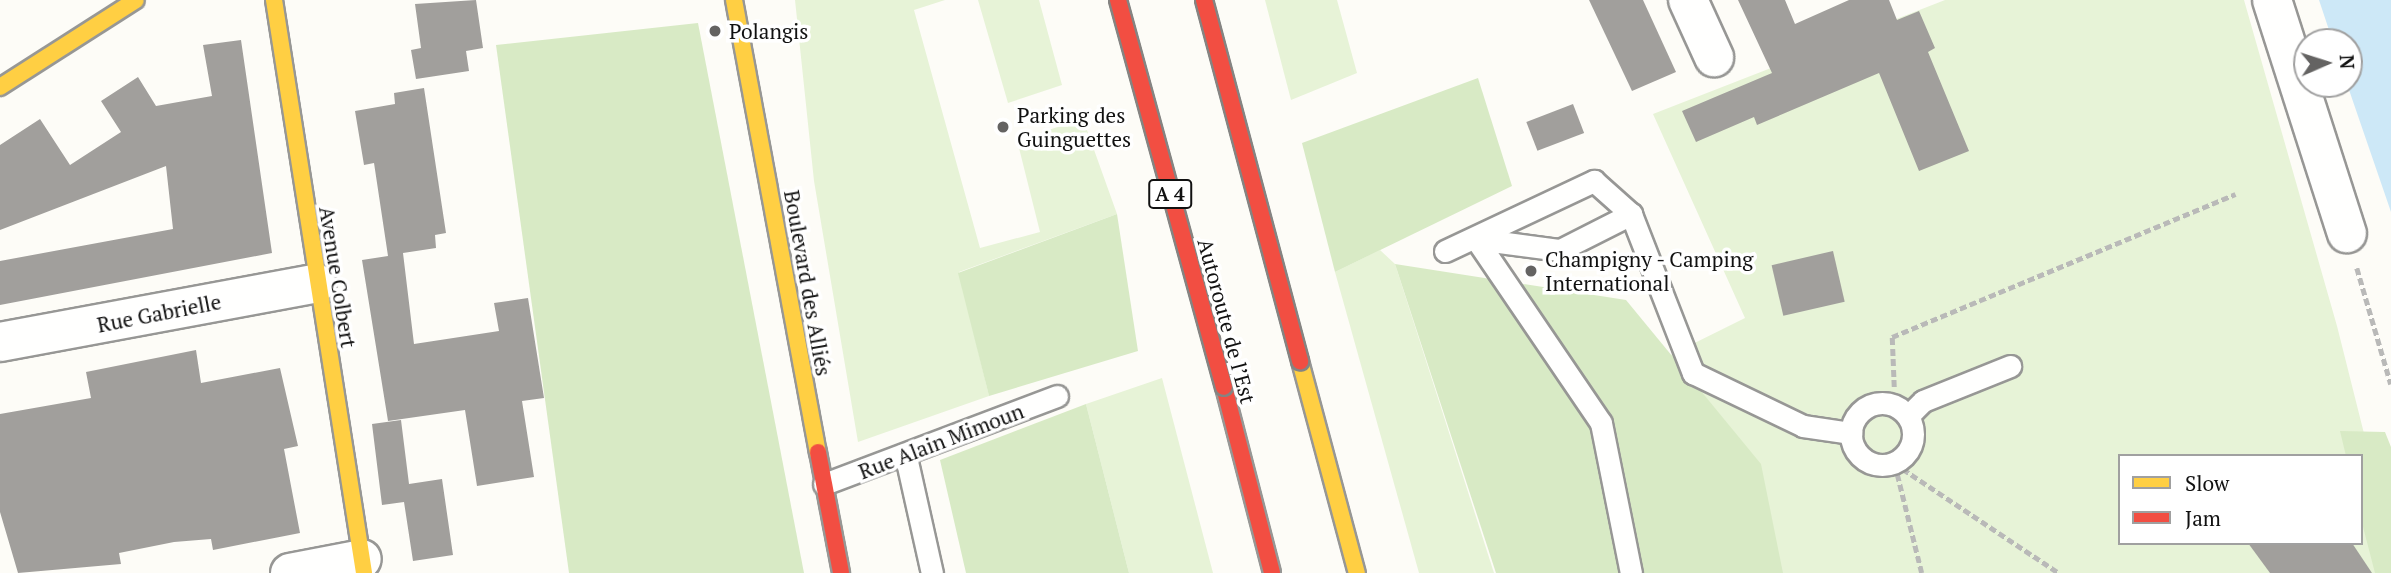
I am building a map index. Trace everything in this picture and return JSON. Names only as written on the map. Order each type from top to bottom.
[{"type":"main road","points":[[0,88],[136,0]]},
{"type":"main road","name":"Avenue Colbert","points":[[274,0],[363,566]]},
{"type":"main road","name":"Boulevard des Alliés","points":[[734,0],[841,573]]},
{"type":"main road","name":"Autoroute de l’Est","points":[[1118,0],[1272,573]]},
{"type":"main road","points":[[1204,0],[1357,573]]},
{"type":"street","points":[[1688,0],[1714,57]]},
{"type":"street","points":[[2272,0],[2347,233]]},
{"type":"street","name":"Rue Gabrielle","points":[[0,342],[317,283]]},
{"type":"street","points":[[290,573],[363,566]]},
{"type":"lane","points":[[1446,251],[1594,181],[1631,214],[1693,373],[1803,426],[1851,433]]},
{"type":"lane","points":[[1476,239],[1560,250],[1631,214]]},
{"type":"lane","points":[[1476,239],[1601,423],[1631,573]]},
{"type":"lane","points":[[1851,433],[1868,407],[1900,411],[2010,366]]},
{"type":"lane","name":"Rue Alain Mimoun","points":[[824,484],[906,457],[1057,396]]},
{"type":"lane","points":[[1851,433],[1861,458],[1895,463],[1912,442],[1900,411]]},
{"type":"lane","points":[[906,457],[932,573]]},
{"type":"path","points":[[1900,411],[1892,337],[2235,194]]},
{"type":"path","points":[[2347,233],[2391,384]]},
{"type":"path","points":[[1895,463],[1922,573]]},
{"type":"path","points":[[1895,463],[2059,573]]},
{"type":"green space","points":[[795,0],[945,0],[914,10],[980,248],[1040,232],[1017,140],[1083,119],[1117,214],[959,272],[989,396],[858,442],[814,181]]},
{"type":"green space","points":[[978,0],[1039,0],[1062,85],[1008,103]]},
{"type":"green space","points":[[1265,0],[1337,0],[1357,73],[1291,100]]},
{"type":"green space","points":[[1945,0],[2244,0],[2337,326],[2391,541],[2391,573],[1662,573],[1614,383],[1745,318],[1653,114]]},
{"type":"green space","points":[[698,23],[804,573],[569,573],[496,45]]},
{"type":"green space","points":[[1478,78],[1512,186],[1335,272],[1302,143]]},
{"type":"green space","points":[[1117,214],[1138,351],[989,396],[958,273]]},
{"type":"green space","points":[[1380,250],[1395,264],[1494,573],[1419,573],[1335,272]]},
{"type":"green space","points":[[1395,264],[1626,300],[1761,464],[1783,573],[1496,573]]},
{"type":"green space","points":[[1162,378],[1213,573],[1129,573],[1086,404]]},
{"type":"green space","points":[[1086,404],[1129,573],[966,573],[940,460]]},
{"type":"green space","points":[[2340,431],[2385,432],[2391,447],[2391,573],[2375,573],[2363,527],[2363,454],[2346,454]]},
{"type":"water","points":[[2319,0],[2391,0],[2391,212],[2352,98],[2363,98],[2363,28],[2328,28]]},
{"type":"building","points":[[476,0],[483,48],[466,51],[469,71],[416,79],[411,50],[421,48],[415,4]]},
{"type":"building","points":[[1589,0],[1643,0],[1676,72],[1632,91]]},
{"type":"building","points":[[1738,0],[1785,0],[1795,24],[1849,0],[1889,0],[1897,20],[1919,11],[1935,48],[1928,52],[1969,151],[1919,171],[1879,73],[1757,125],[1754,117],[1696,142],[1682,111],[1772,73]]},
{"type":"building","points":[[241,40],[272,253],[0,305],[0,261],[173,229],[166,166],[0,230],[0,145],[40,119],[70,165],[121,132],[101,101],[138,77],[156,106],[212,96],[203,45]]},
{"type":"building","points":[[424,88],[446,233],[435,235],[436,248],[403,253],[414,344],[499,331],[494,303],[528,298],[544,398],[522,401],[534,477],[477,486],[465,410],[388,421],[362,260],[388,256],[374,163],[364,165],[355,111],[395,104],[394,93]]},
{"type":"building","points":[[1573,104],[1584,133],[1537,151],[1526,122]]},
{"type":"building","points":[[1833,251],[1845,302],[1783,316],[1772,265]]},
{"type":"building","points":[[196,350],[201,383],[280,368],[298,446],[284,449],[300,533],[213,550],[211,539],[174,542],[119,553],[121,564],[18,573],[0,512],[0,414],[91,398],[86,372]]},
{"type":"building","points":[[401,420],[409,484],[442,479],[453,555],[413,561],[404,502],[382,505],[372,424]]},
{"type":"building","points":[[2249,545],[2353,545],[2372,573],[2270,573]]},
{"type":"traffic: slow","points":[[0,87],[136,0]]},
{"type":"traffic: slow","points":[[274,0],[364,573]]},
{"type":"traffic: slow","points":[[734,0],[818,452]]},
{"type":"traffic: slow","points":[[1300,361],[1357,573]]},
{"type":"traffic: jam","points":[[1118,0],[1224,387]]},
{"type":"traffic: jam","points":[[1204,0],[1300,361]]},
{"type":"traffic: jam","points":[[1224,387],[1272,573]]},
{"type":"traffic: jam","points":[[818,452],[841,573]]},
{"type":"place","name":"Polangis","points":[[715,31]]},
{"type":"place","name":"Parking des Guinguettes","points":[[1003,127]]},
{"type":"place","name":"Champigny - Camping International","points":[[1531,271]]}]
